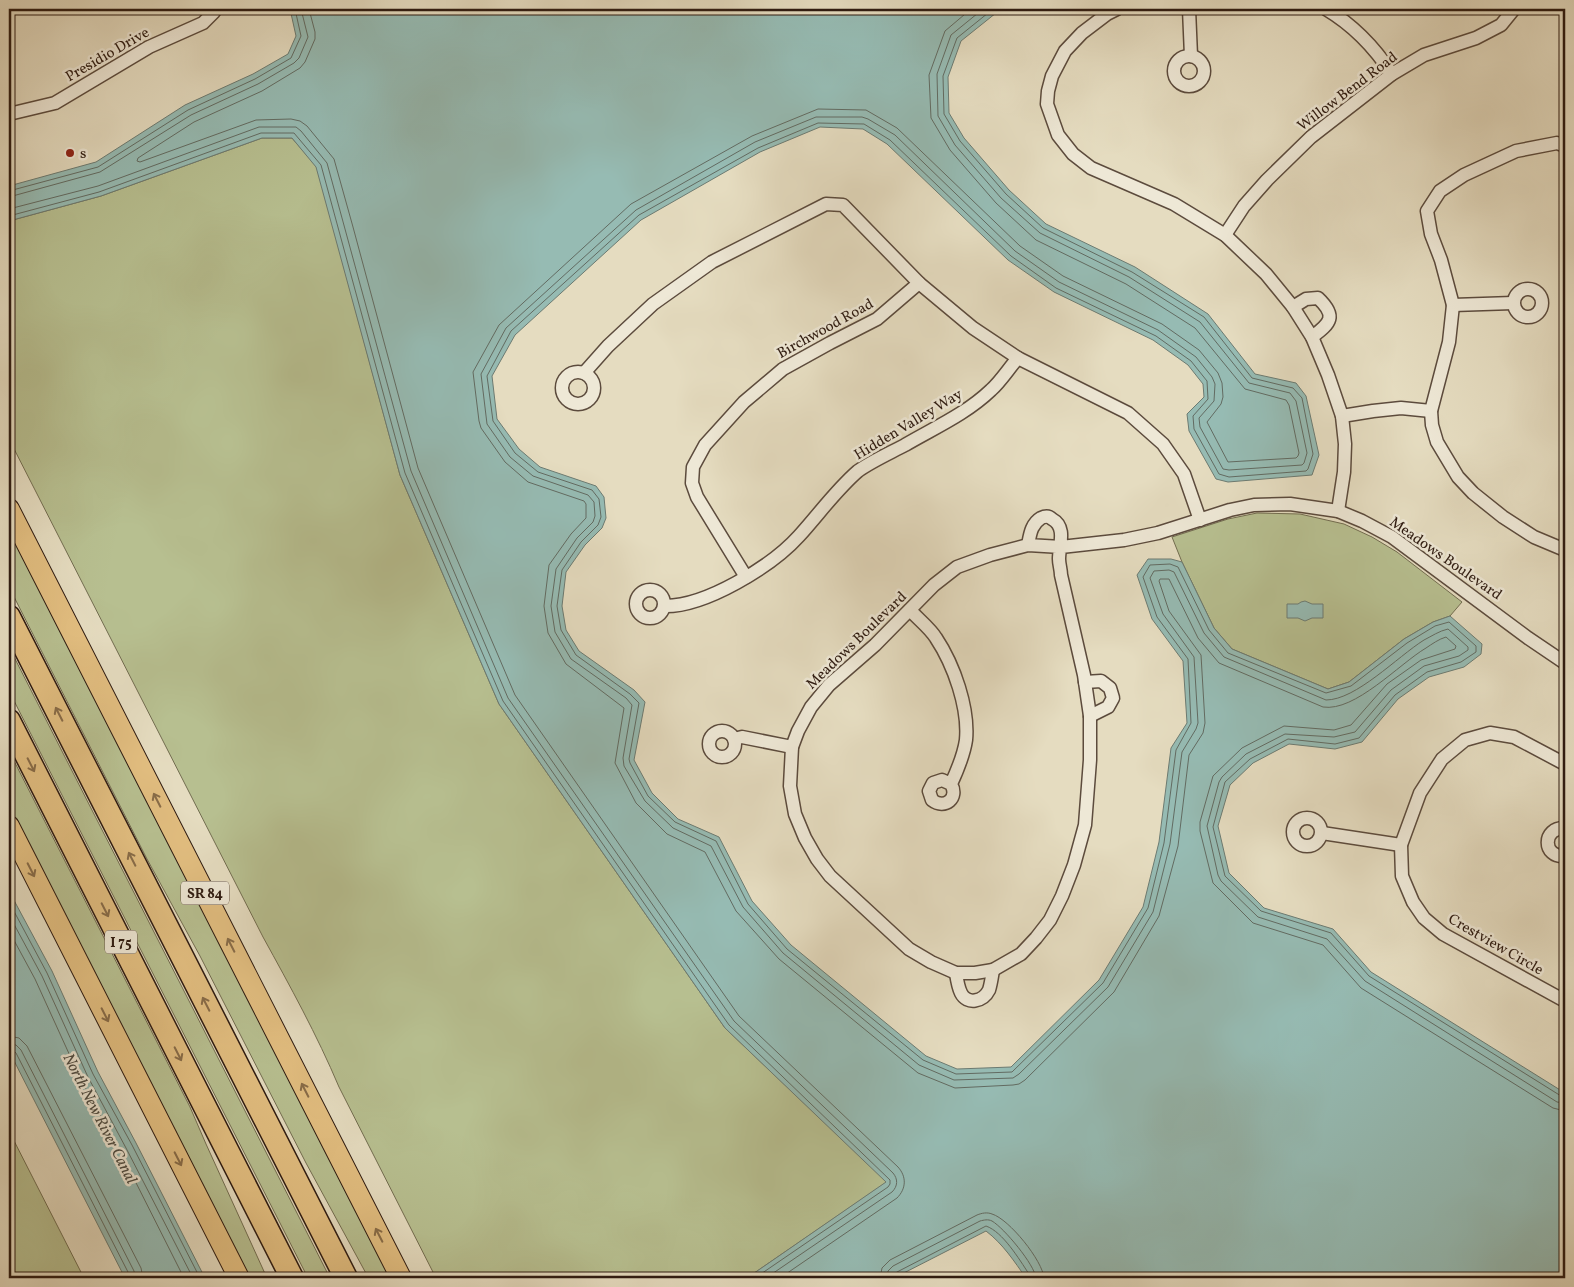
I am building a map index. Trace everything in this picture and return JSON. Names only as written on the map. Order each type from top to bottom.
[{"type":"highway","points":[[9,616],[346,1278]]},
{"type":"highway","name":"I 75","points":[[9,721],[292,1278]]},
{"type":"highway","points":[[228,1048],[319,1201],[362,1278]]},
{"type":"highway","points":[[234,1164],[240,1202],[274,1278]]},
{"type":"main road","name":"SR 84","points":[[9,509],[401,1278]]},
{"type":"main road","points":[[9,826],[239,1278]]},
{"type":"street","name":"Presidio Drive","points":[[9,114],[55,103],[149,48],[203,23],[214,12],[214,9]]},
{"type":"street","points":[[1117,9],[1107,14],[1082,33],[1065,51],[1052,76],[1047,104],[1058,135],[1073,154],[1090,168],[1174,204],[1225,236],[1266,274],[1293,307],[1312,337],[1342,416],[1345,444],[1344,472],[1338,511]]},
{"type":"street","points":[[1189,9],[1191,56]]},
{"type":"street","points":[[1326,9],[1338,16],[1363,37],[1382,58],[1392,74]]},
{"type":"street","name":"Willow Bend Road","points":[[1225,236],[1244,206],[1311,137],[1392,74],[1424,55],[1476,38],[1501,25],[1514,9]]},
{"type":"street","points":[[1565,146],[1557,143],[1516,151],[1464,175],[1440,191],[1427,212],[1431,234],[1441,260],[1453,305],[1449,342],[1431,411],[1432,425],[1437,442],[1458,476],[1473,493],[1534,537],[1565,550]]},
{"type":"street","points":[[584,373],[608,346],[653,304],[712,262],[826,204],[843,205],[919,283],[973,328],[1018,358],[1128,413],[1162,444],[1184,474],[1200,520]]},
{"type":"street","name":"Birchwood Road","points":[[746,576],[698,498],[692,483],[693,467],[705,446],[744,402],[783,369],[878,319],[919,283]]},
{"type":"street","points":[[1293,307],[1306,299],[1318,298],[1328,308],[1330,315],[1326,327],[1312,337]]},
{"type":"street","points":[[1453,305],[1513,303]]},
{"type":"street","name":"Hidden Valley Way","points":[[664,606],[677,606],[705,598],[770,562],[798,537],[839,489],[860,470],[965,411],[992,390],[1018,358]]},
{"type":"street","points":[[1342,416],[1401,408],[1431,411]]},
{"type":"street","name":"Meadows Boulevard","points":[[1061,546],[1059,559],[1061,575],[1085,682],[1090,716],[1090,760],[1085,825],[1074,865],[1062,896],[1050,920],[1036,938],[1021,954],[993,970],[975,973],[956,973],[931,962],[910,949],[830,876],[817,859],[805,838],[795,814],[790,786],[792,748],[798,731],[811,707],[829,685],[875,645],[934,585],[958,567],[990,555],[1028,546],[1061,546],[1124,540],[1158,533],[1230,510],[1254,505],[1290,504],[1338,511],[1392,537],[1528,638],[1565,663]]},
{"type":"street","points":[[1028,546],[1034,525],[1045,516],[1051,518],[1060,527],[1061,546]]},
{"type":"street","points":[[910,610],[936,637],[954,674],[965,715],[966,742],[956,775],[951,784]]},
{"type":"street","points":[[1085,682],[1101,681],[1110,688],[1113,698],[1108,707],[1090,716]]},
{"type":"street","name":"Crestview Circle","points":[[1565,764],[1514,737],[1490,733],[1465,740],[1442,758],[1420,793],[1401,845],[1402,876],[1413,902],[1424,918],[1442,934],[1565,1001]]},
{"type":"street","points":[[734,739],[742,737],[792,748]]},
{"type":"street","points":[[1565,828],[1555,829],[1548,840],[1548,845],[1552,852],[1565,856]]},
{"type":"street","points":[[1322,833],[1401,845]]},
{"type":"street","points":[[956,973],[961,994],[967,1000],[975,1001],[982,998],[988,990],[993,970]]},
{"type":"green space","points":[[262,138],[292,138],[317,167],[400,475],[499,704],[725,1028],[887,1182],[747,1278],[436,1278],[339,1087],[303,1011],[263,937],[9,439],[9,221],[101,196]]},
{"type":"green space","points":[[1257,513],[1300,514],[1344,524],[1372,537],[1397,552],[1462,602],[1450,616],[1433,622],[1404,639],[1349,682],[1328,689],[1232,649],[1214,628],[1172,537],[1228,519]]},
{"type":"green space","points":[[9,525],[392,1278],[368,1277],[306,1163],[200,956],[147,859],[9,587]]},
{"type":"green space","points":[[9,647],[330,1278],[308,1278],[9,691]]},
{"type":"green space","points":[[9,751],[190,1107],[267,1278],[245,1278],[9,814]]},
{"type":"green space","points":[[9,1131],[84,1278],[9,1278]]},
{"type":"water","points":[[290,9],[1001,9],[961,41],[948,77],[949,113],[964,138],[1009,190],[1046,224],[1135,267],[1208,314],[1255,374],[1296,383],[1306,396],[1319,455],[1312,475],[1228,482],[1216,479],[1189,431],[1187,414],[1204,397],[1203,384],[1188,365],[1153,340],[1054,292],[1008,260],[887,144],[863,129],[820,127],[760,152],[641,220],[515,335],[492,376],[497,419],[519,449],[540,467],[596,486],[604,497],[606,518],[602,528],[585,545],[566,572],[562,606],[566,630],[579,651],[634,690],[645,702],[634,760],[652,793],[678,819],[719,837],[752,901],[791,945],[926,1056],[957,1069],[1011,1067],[1099,980],[1143,907],[1159,842],[1171,748],[1187,723],[1183,661],[1152,619],[1137,575],[1148,559],[1171,559],[1182,562],[1214,628],[1232,649],[1328,689],[1349,682],[1404,639],[1433,622],[1450,616],[1482,644],[1481,654],[1464,667],[1429,677],[1398,699],[1362,742],[1335,749],[1289,744],[1253,763],[1230,785],[1218,826],[1229,873],[1264,908],[1333,929],[1371,972],[1565,1093],[1565,1278],[1026,1278],[1003,1247],[986,1231],[894,1278],[747,1278],[886,1182],[725,1028],[499,704],[400,475],[316,167],[292,138],[262,138],[101,196],[9,221],[9,186],[96,162],[185,105],[253,74],[288,54],[296,36]]},
{"type":"water","points":[[1305,601],[1312,604],[1323,604],[1323,618],[1312,618],[1305,621],[1298,618],[1287,618],[1287,604],[1298,604]]},
{"type":"water","name":"North New River Canal","points":[[9,891],[52,971],[98,1072],[205,1278],[125,1278],[9,1051]]},
{"type":"place","name":"s","points":[[70,153]]}]
